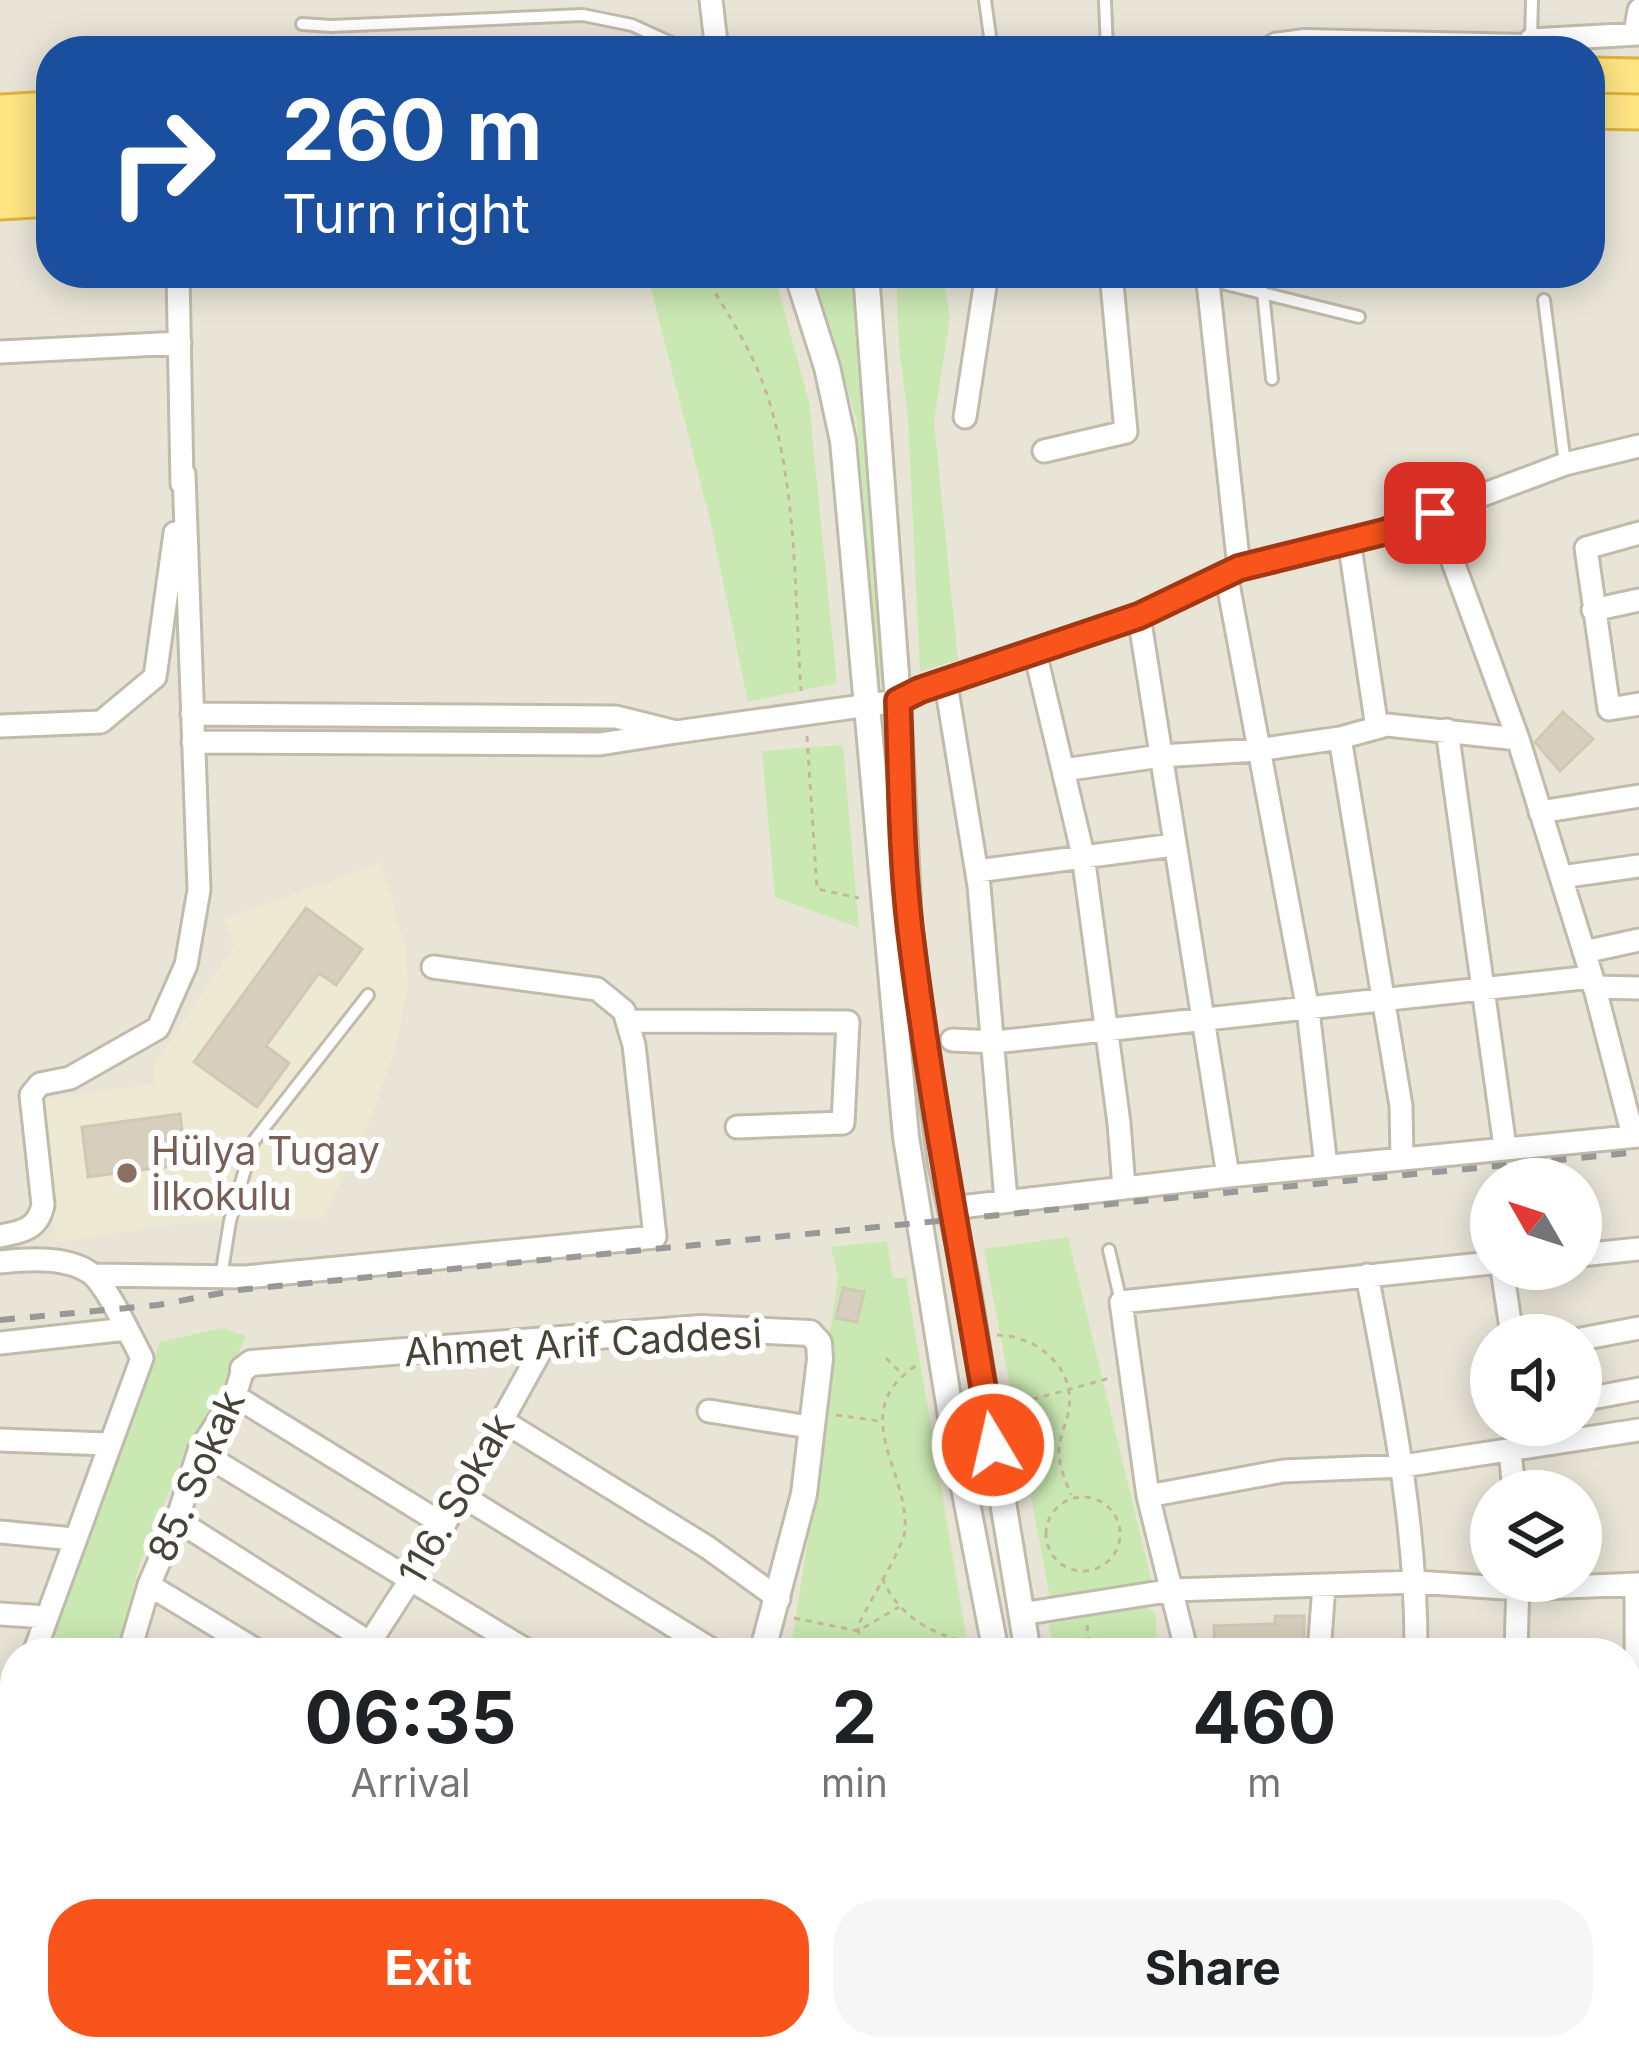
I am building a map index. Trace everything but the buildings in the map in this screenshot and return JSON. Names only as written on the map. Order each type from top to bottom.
[{"type":"highway","points":[[1605,75],[1639,76]]},
{"type":"highway","points":[[0,112],[36,110]]},
{"type":"highway","points":[[1605,111],[1639,112]]},
{"type":"highway","points":[[0,139],[36,137]]},
{"type":"highway","points":[[0,171],[36,169]]},
{"type":"highway","points":[[0,202],[36,200]]},
{"type":"street","points":[[711,0],[715,36]]},
{"type":"street","points":[[1605,37],[1637,33],[1639,10]]},
{"type":"street","points":[[0,1236],[26,1231],[40,1218],[43,1205],[31,1095],[40,1084],[70,1078],[158,1028],[186,965],[199,890],[178,288]]},
{"type":"street","points":[[802,288],[827,367],[843,441],[905,1137],[983,1638]]},
{"type":"street","points":[[867,288],[898,701],[909,924],[951,1208],[1025,1638]]},
{"type":"street","points":[[965,417],[985,288]]},
{"type":"street","points":[[1045,451],[1126,432],[1112,288]]},
{"type":"street","points":[[1210,288],[1232,571],[1257,750],[1308,1010],[1326,1166]]},
{"type":"street","points":[[0,352],[180,343]]},
{"type":"street","points":[[193,742],[600,744],[898,701],[1139,616],[1232,571],[1384,532],[1565,464],[1639,446]]},
{"type":"street","points":[[0,726],[101,722],[155,677],[184,474]]},
{"type":"street","points":[[951,1208],[1636,1136],[1518,739],[1435,513]]},
{"type":"street","points":[[1639,533],[1586,548],[1609,709],[1639,704]]},
{"type":"street","points":[[1349,540],[1377,728]]},
{"type":"street","points":[[1593,610],[1639,600]]},
{"type":"street","points":[[1139,616],[1228,1176]]},
{"type":"street","points":[[1035,652],[1083,855],[1124,1188]]},
{"type":"street","points":[[946,684],[977,871],[1006,1201]]},
{"type":"street","points":[[192,714],[616,716],[676,732]]},
{"type":"street","points":[[1063,770],[1161,756],[1257,750],[1340,738],[1387,725],[1518,739]]},
{"type":"street","points":[[1447,730],[1505,1147]]},
{"type":"street","points":[[1340,738],[1386,1001],[1401,1106],[1402,1158]]},
{"type":"street","points":[[1540,812],[1639,796]]},
{"type":"street","points":[[977,871],[1174,844]]},
{"type":"street","points":[[1561,877],[1639,866]]},
{"type":"street","points":[[1584,952],[1639,940]]},
{"type":"street","points":[[0,1262],[64,1263],[93,1275],[220,1277],[655,1237],[634,1046],[624,1011],[597,989],[433,967]]},
{"type":"street","points":[[952,1040],[995,1042],[1486,989],[1593,981],[1639,988]]},
{"type":"street","points":[[627,1021],[848,1022],[843,1123],[737,1127]]},
{"type":"street","points":[[1602,1253],[1639,1249]]},
{"type":"street","points":[[1184,1638],[1148,1496],[1120,1302],[1470,1265]]},
{"type":"street","points":[[39,1638],[142,1358],[93,1275]]},
{"type":"street","points":[[1367,1275],[1403,1466],[1416,1582],[1415,1638]]},
{"type":"street","name":"Ahmet Arif Caddesi","points":[[242,1369],[251,1363],[701,1328],[810,1333],[819,1343],[820,1358],[805,1494],[767,1638]]},
{"type":"street","points":[[1602,1335],[1639,1328]]},
{"type":"street","points":[[0,1343],[127,1329]]},
{"type":"street","name":"116. Sokak","points":[[379,1638],[545,1342]]},
{"type":"street","name":"85. Sokak","points":[[133,1638],[199,1451],[235,1396],[242,1369]]},
{"type":"street","points":[[1602,1396],[1639,1389]]},
{"type":"street","points":[[235,1396],[444,1526]]},
{"type":"street","points":[[709,1411],[810,1419]]},
{"type":"street","points":[[503,1420],[707,1547],[777,1606]]},
{"type":"street","points":[[1602,1433],[1639,1430]]},
{"type":"street","points":[[0,1440],[107,1444]]},
{"type":"street","points":[[1148,1496],[1283,1471],[1403,1466],[1496,1446]]},
{"type":"street","points":[[199,1451],[506,1638]]},
{"type":"street","points":[[461,1495],[693,1638]]},
{"type":"street","points":[[177,1520],[356,1638]]},
{"type":"street","points":[[0,1532],[74,1539]]},
{"type":"street","points":[[1021,1614],[1173,1589],[1470,1584]]},
{"type":"street","points":[[1602,1584],[1638,1584],[1638,1638]]},
{"type":"street","points":[[149,1585],[236,1638]]},
{"type":"street","points":[[1320,1638],[1324,1585]]},
{"type":"street","points":[[1516,1638],[1518,1602]]},
{"type":"street","points":[[0,1613],[47,1617]]},
{"type":"lane","points":[[985,0],[990,36]]},
{"type":"lane","points":[[1106,0],[1107,36]]},
{"type":"lane","points":[[1530,36],[1532,0]]},
{"type":"lane","points":[[302,24],[584,16],[632,25],[656,36]]},
{"type":"lane","points":[[1250,288],[1359,317]]},
{"type":"lane","points":[[1263,292],[1272,380]]},
{"type":"lane","points":[[1544,300],[1565,464]]},
{"type":"lane","points":[[220,1277],[230,1221],[254,1142],[368,995]]},
{"type":"lane","points":[[1109,1250],[1120,1302]]},
{"type":"path","points":[[711,288],[760,374],[788,508],[817,889],[859,898]]},
{"type":"path","points":[[995,1335],[1012,1335],[1038,1346],[1060,1369],[1069,1407],[1059,1449],[1072,1498]]},
{"type":"path","points":[[886,1358],[903,1376]]},
{"type":"path","points":[[858,1631],[881,1576],[899,1550],[905,1523],[882,1421],[903,1376],[919,1364]]},
{"type":"path","points":[[1007,1406],[1110,1378]]},
{"type":"path","points":[[810,1419],[882,1421]]},
{"type":"path","points":[[1085,1497],[1108,1506],[1120,1528],[1116,1552],[1097,1569],[1073,1570],[1054,1557],[1047,1540],[1053,1512],[1072,1498],[1085,1497]]},
{"type":"path","points":[[1030,1542],[1047,1540]]},
{"type":"path","points":[[881,1576],[899,1607],[920,1624],[957,1638]]},
{"type":"path","points":[[777,1606],[858,1631],[863,1638]]},
{"type":"path","points":[[858,1631],[899,1607]]},
{"type":"path","points":[[1087,1619],[1089,1638]]},
{"type":"shaded area","points":[[0,0],[1639,0],[1639,1638],[0,1638]]},
{"type":"shaded area","points":[[381,863],[405,946],[408,985],[396,1045],[371,1119],[323,1218],[193,1222],[56,1242],[41,1099],[155,1084],[154,1065],[234,946],[225,919]]},
{"type":"green space","points":[[651,288],[778,288],[809,402],[837,683],[748,702],[712,528]]},
{"type":"green space","points":[[817,288],[857,288],[888,682],[879,681],[857,421]]},
{"type":"green space","points":[[897,288],[945,288],[950,318],[934,421],[958,660],[920,671],[908,417]]},
{"type":"green space","points":[[843,745],[859,928],[775,897],[762,751]]},
{"type":"green space","points":[[1068,1237],[1152,1583],[1050,1597],[984,1249]]},
{"type":"green space","points":[[887,1241],[893,1278],[906,1278],[966,1638],[792,1638],[815,1494],[816,1426],[838,1278],[831,1247]]},
{"type":"green space","points":[[222,1328],[246,1336],[222,1391],[186,1449],[140,1563],[120,1638],[52,1638],[160,1342]]},
{"type":"green space","points":[[1145,1606],[1156,1613],[1157,1638],[1052,1638],[1049,1624]]},
{"type":"railway","points":[[0,1320],[158,1305],[238,1290],[1639,1152]]},
{"type":"place","name":"Hülya Tugay İlkokulu","points":[[127,1173]]},
{"type":"route","points":[[993,1445],[941,1162],[909,924],[898,701],[1139,616],[1239,568],[1384,532],[1435,513]]}]
